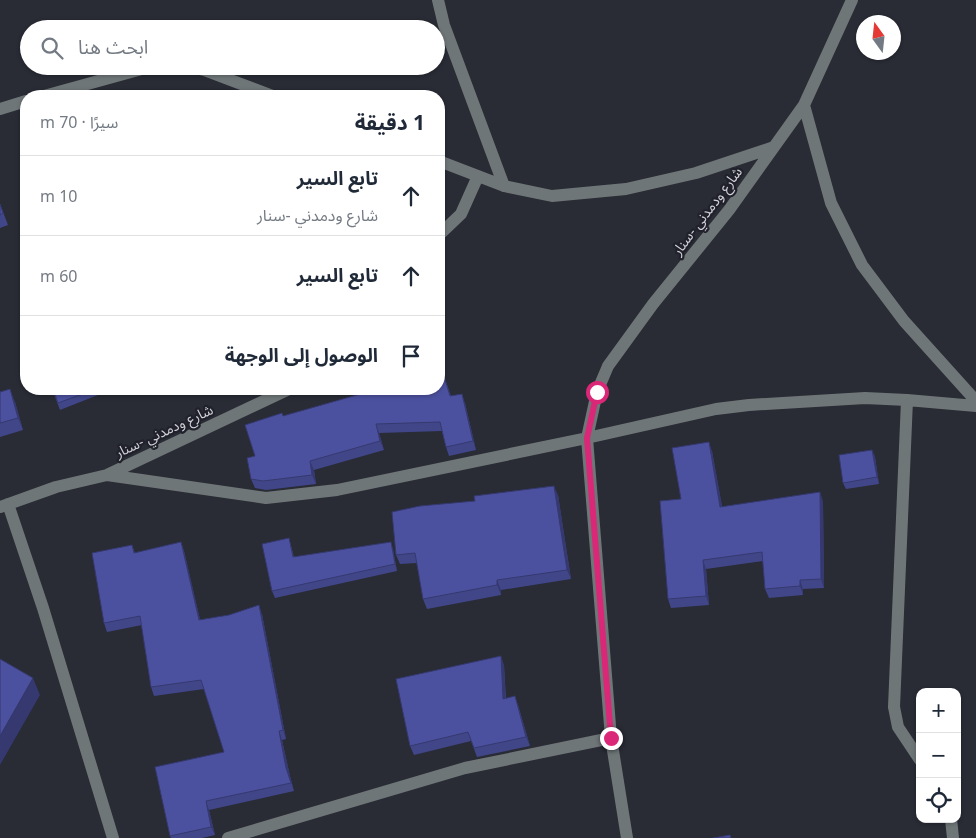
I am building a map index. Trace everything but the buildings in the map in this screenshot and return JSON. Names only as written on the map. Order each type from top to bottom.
[{"type":"street","points":[[438,0],[443,20]]},
{"type":"street","name":"شارع ودمدني -سنار","points":[[627,838],[611,738],[587,438],[597,392],[608,366],[653,304],[729,210],[804,105],[852,0]]},
{"type":"street","points":[[445,28],[504,186]]},
{"type":"street","points":[[66,90],[120,75]]},
{"type":"street","points":[[217,75],[257,90]]},
{"type":"street","points":[[0,109],[20,103]]},
{"type":"street","points":[[804,105],[831,203],[862,265],[904,321],[976,401]]},
{"type":"street","points":[[445,163],[504,186],[552,196],[626,189],[696,173],[774,147]]},
{"type":"street","points":[[445,230],[461,214],[478,176]]},
{"type":"street","name":"شارع ودمدني -سنار","points":[[107,475],[276,395]]},
{"type":"street","points":[[113,838],[43,608],[4,505],[56,487],[107,475],[266,498],[337,490],[716,409],[749,405],[865,398],[976,406]]},
{"type":"street","points":[[907,400],[894,707],[898,727],[916,754]]},
{"type":"street","points":[[228,838],[465,768],[611,738]]},
{"type":"street","points":[[951,823],[953,838]]},
{"type":"route","points":[[597,392],[587,438],[611,738]]}]
